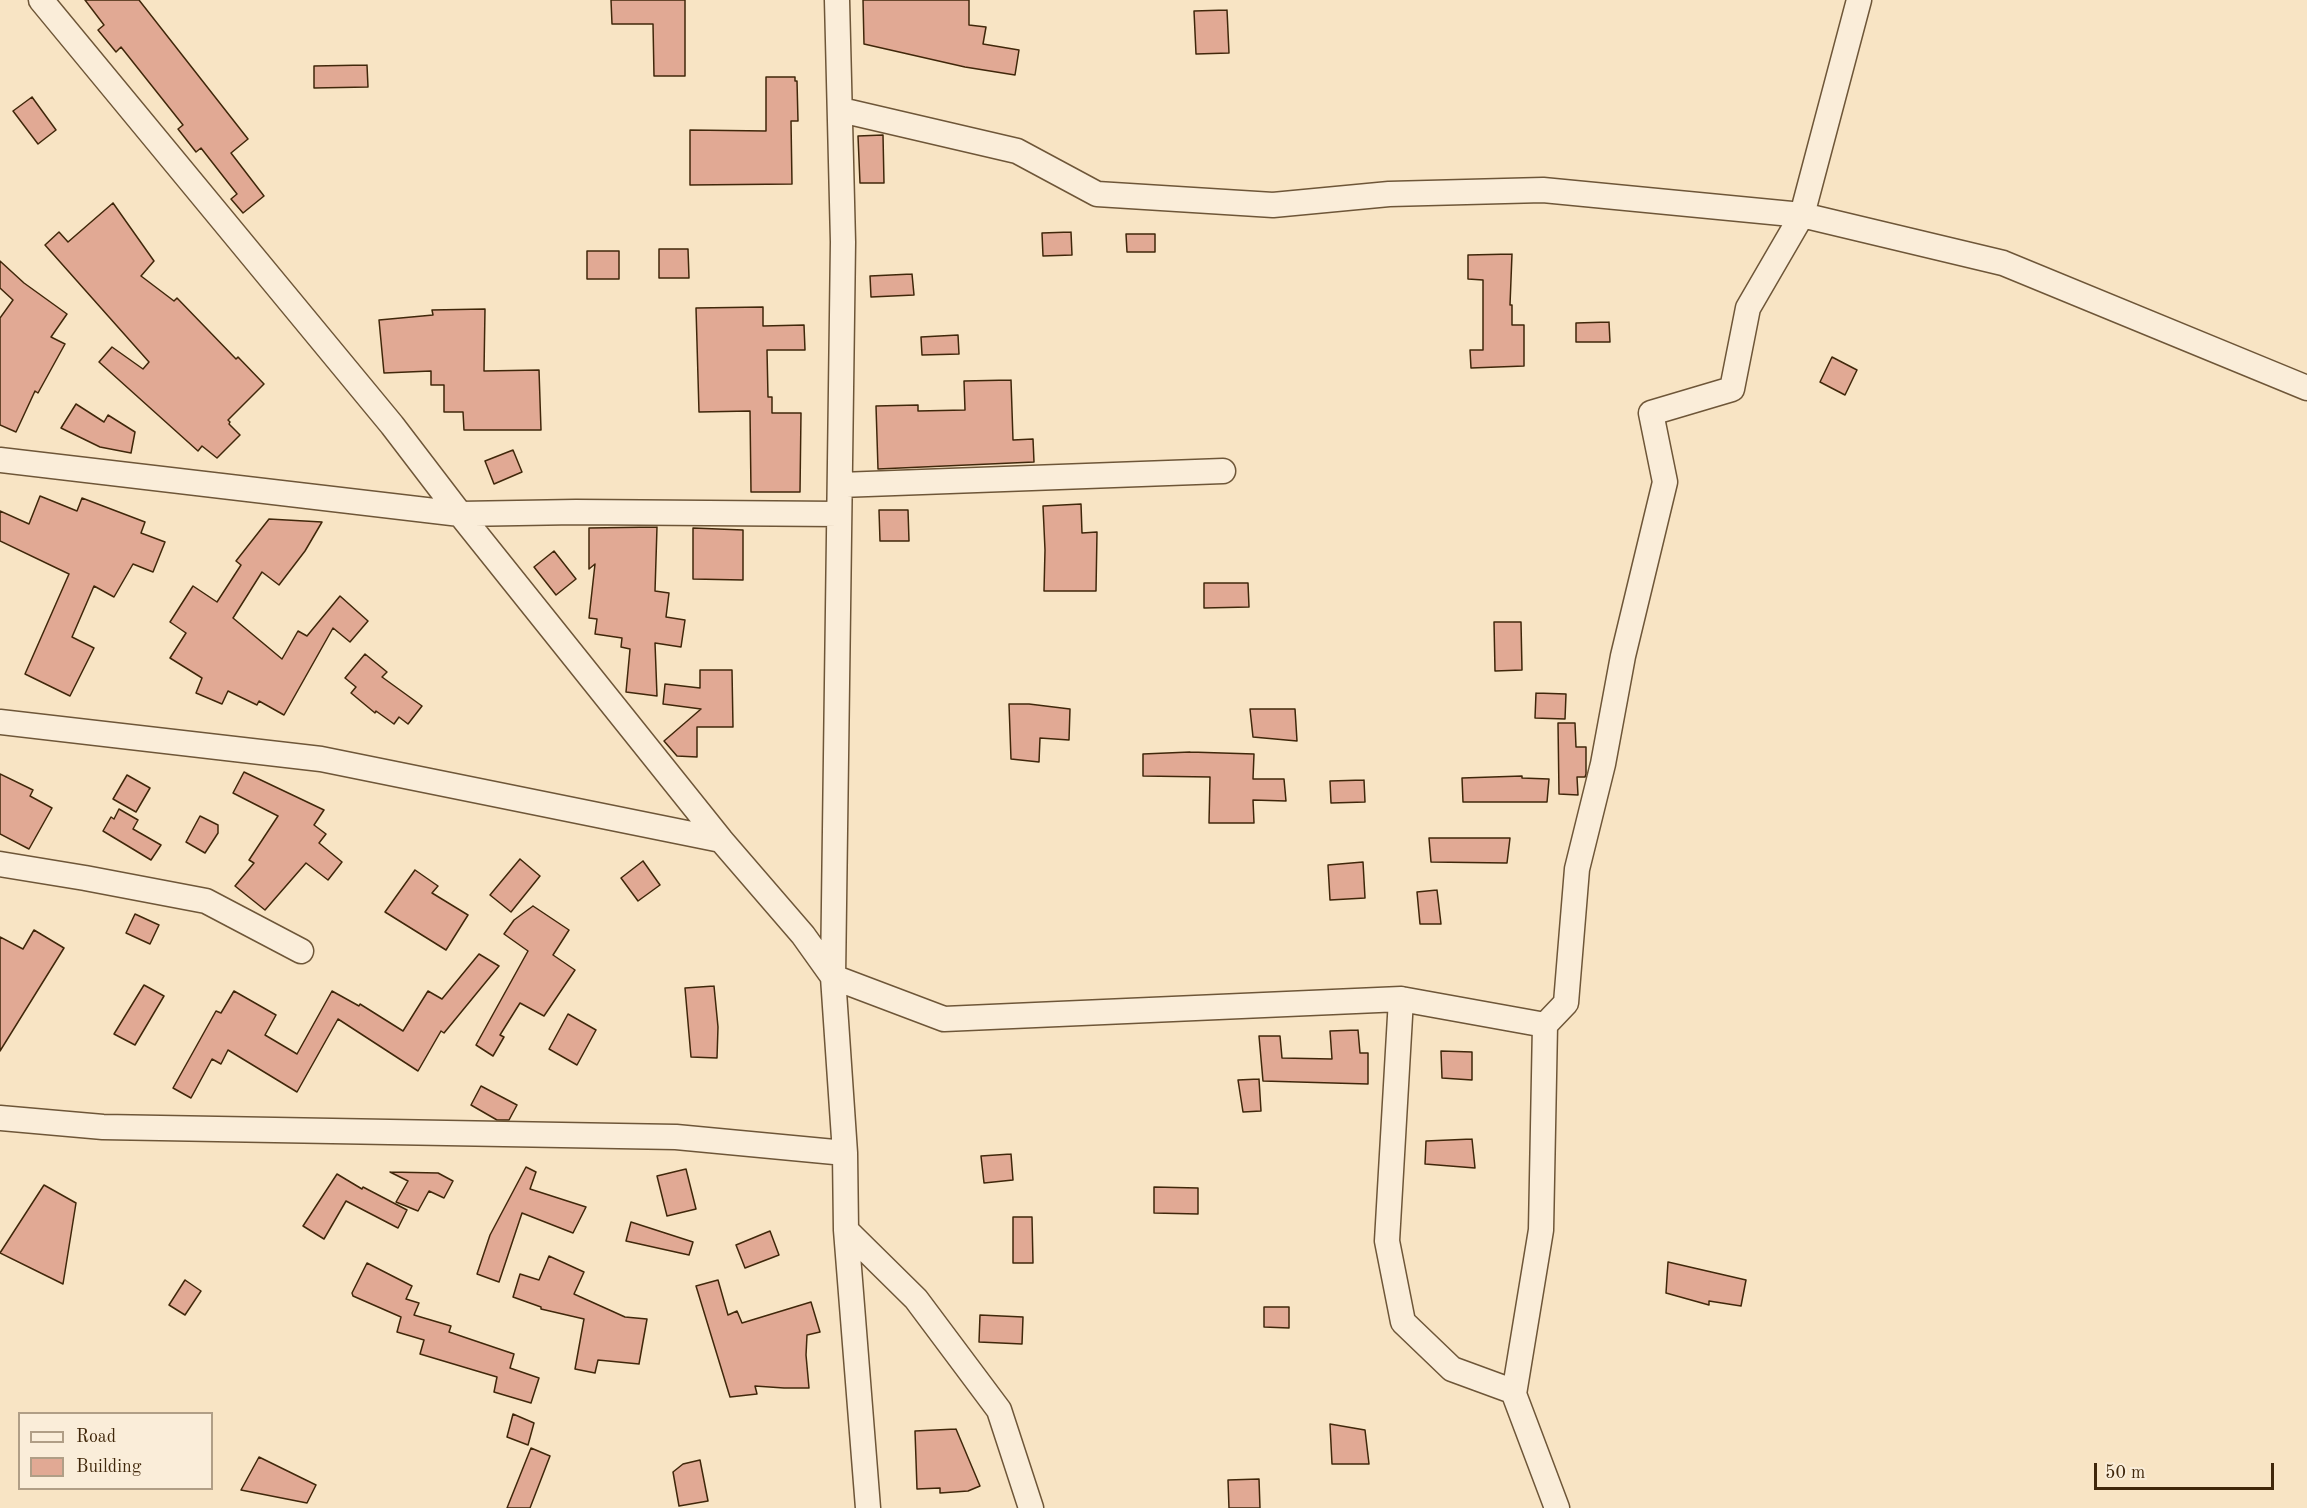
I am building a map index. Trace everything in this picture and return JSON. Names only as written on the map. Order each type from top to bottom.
[{"type":"street","points":[[41,0],[392,424],[460,514],[721,840],[803,935],[833,977],[944,1019],[1401,999],[1545,1025]]},
{"type":"street","points":[[837,0],[843,242],[833,977],[845,1154],[846,1230],[868,1508]]},
{"type":"street","points":[[1557,1508],[1514,1394],[1541,1230],[1545,1025],[1566,1003],[1577,869],[1602,764],[1623,656],[1665,482],[1652,413],[1732,389],[1749,308],[1802,215],[1859,0]]},
{"type":"street","points":[[841,110],[1017,151],[1096,194],[1273,205],[1389,194],[1544,190],[1802,215],[2003,263],[2307,388]]},
{"type":"street","points":[[0,460],[460,514],[576,512],[839,514]]},
{"type":"street","points":[[840,485],[1223,471]]},
{"type":"street","points":[[0,722],[321,759],[721,840]]},
{"type":"street","points":[[0,864],[206,901],[301,951]]},
{"type":"street","points":[[1401,999],[1387,1241],[1403,1322],[1452,1369],[1512,1391]]},
{"type":"street","points":[[0,1118],[104,1127],[676,1137],[845,1154]]},
{"type":"street","points":[[846,1230],[916,1299],[999,1410],[1032,1508]]},
{"type":"building","points":[[85,0],[139,0],[248,139],[231,153],[264,196],[243,213],[231,199],[237,194],[201,148],[196,152],[178,129],[183,125],[121,47],[116,52],[98,30],[104,25]]},
{"type":"building","points":[[611,0],[685,0],[685,76],[654,76],[653,24],[612,24]]},
{"type":"building","points":[[863,0],[969,0],[969,25],[986,27],[983,44],[1019,50],[1015,75],[965,67],[864,44]]},
{"type":"building","points":[[1227,10],[1229,53],[1196,54],[1194,11]]},
{"type":"building","points":[[367,65],[368,87],[314,88],[314,66]]},
{"type":"building","points":[[766,77],[795,77],[797,81],[798,121],[791,121],[792,184],[690,185],[690,130],[766,131]]},
{"type":"building","points":[[32,97],[56,130],[38,144],[13,111]]},
{"type":"building","points":[[883,135],[884,183],[860,183],[858,136]]},
{"type":"building","points":[[113,203],[154,261],[141,276],[174,301],[177,298],[236,359],[238,357],[264,384],[228,420],[240,435],[217,458],[202,446],[198,451],[99,362],[112,347],[143,369],[149,362],[45,245],[59,232],[68,242]]},
{"type":"building","points":[[1071,232],[1072,255],[1043,256],[1042,233]]},
{"type":"building","points":[[1126,234],[1155,234],[1155,252],[1127,252]]},
{"type":"building","points":[[659,249],[688,249],[689,278],[659,278]]},
{"type":"building","points":[[587,251],[619,251],[619,279],[587,279]]},
{"type":"building","points":[[1512,254],[1510,305],[1512,305],[1512,325],[1524,325],[1524,366],[1471,368],[1470,350],[1483,350],[1483,280],[1468,279],[1468,255]]},
{"type":"building","points":[[0,261],[24,283],[67,314],[51,337],[65,344],[38,393],[35,391],[16,432],[0,425],[0,318],[13,300],[0,288]]},
{"type":"building","points":[[912,274],[914,295],[871,297],[870,276]]},
{"type":"building","points":[[763,307],[763,326],[804,325],[805,350],[767,350],[768,397],[772,397],[772,413],[801,413],[800,492],[751,492],[750,411],[699,412],[696,308]]},
{"type":"building","points":[[485,309],[484,371],[539,370],[541,430],[464,430],[463,412],[444,412],[444,385],[431,385],[431,371],[384,373],[379,320],[433,315],[432,310]]},
{"type":"building","points":[[1609,322],[1610,342],[1576,342],[1576,323]]},
{"type":"building","points":[[958,335],[959,354],[922,355],[921,337]]},
{"type":"building","points":[[1832,357],[1857,370],[1845,395],[1820,382]]},
{"type":"building","points":[[1011,380],[1013,440],[1033,439],[1034,462],[878,469],[876,406],[918,405],[918,411],[965,410],[964,381]]},
{"type":"building","points":[[76,404],[104,422],[108,415],[135,432],[131,453],[100,447],[61,428]]},
{"type":"building","points":[[513,450],[522,472],[494,484],[485,461]]},
{"type":"building","points":[[40,496],[77,511],[82,498],[145,522],[141,533],[165,542],[153,572],[133,564],[114,597],[94,586],[72,637],[94,648],[70,696],[25,674],[69,574],[0,541],[0,511],[29,524]]},
{"type":"building","points":[[1081,504],[1082,533],[1097,532],[1096,591],[1044,591],[1043,506]]},
{"type":"building","points":[[879,510],[908,510],[909,541],[880,541]]},
{"type":"building","points":[[269,519],[322,522],[305,551],[279,585],[262,572],[233,618],[282,659],[298,631],[307,636],[340,596],[368,621],[350,642],[333,628],[284,715],[259,701],[257,705],[228,691],[222,704],[196,693],[202,678],[170,658],[186,633],[170,622],[193,586],[217,602],[241,565],[236,561]]},
{"type":"building","points":[[657,527],[655,591],[669,593],[666,617],[685,620],[681,647],[655,643],[657,696],[626,692],[630,649],[621,647],[622,638],[595,634],[597,619],[589,618],[595,564],[589,569],[589,528]]},
{"type":"building","points":[[693,528],[743,530],[743,580],[693,579]]},
{"type":"building","points":[[554,551],[576,579],[556,595],[534,567]]},
{"type":"building","points":[[1204,583],[1248,583],[1249,607],[1204,608]]},
{"type":"building","points":[[1494,622],[1521,622],[1522,670],[1495,671]]},
{"type":"building","points":[[365,654],[387,672],[382,677],[422,706],[408,724],[399,717],[394,724],[376,711],[375,713],[351,693],[356,687],[345,678]]},
{"type":"building","points":[[700,670],[732,670],[733,727],[697,727],[697,757],[677,756],[664,741],[701,709],[663,704],[665,684],[700,688]]},
{"type":"building","points":[[1536,693],[1566,694],[1565,719],[1535,718]]},
{"type":"building","points":[[1009,704],[1070,709],[1069,740],[1040,738],[1039,762],[1011,759]]},
{"type":"building","points":[[1250,709],[1295,709],[1297,741],[1253,737]]},
{"type":"building","points":[[1558,723],[1575,723],[1576,747],[1586,747],[1586,774],[1585,777],[1577,777],[1578,795],[1559,794]]},
{"type":"building","points":[[1190,752],[1254,754],[1253,779],[1284,779],[1286,801],[1253,800],[1254,823],[1209,823],[1210,777],[1143,776],[1143,754]]},
{"type":"building","points":[[244,772],[324,810],[314,825],[326,834],[319,843],[342,862],[328,880],[306,863],[265,910],[235,886],[254,863],[249,860],[278,816],[233,793]]},
{"type":"building","points":[[0,774],[33,790],[30,796],[52,808],[29,849],[0,834]]},
{"type":"building","points":[[127,775],[150,788],[136,812],[113,799]]},
{"type":"building","points":[[1522,776],[1522,778],[1549,779],[1547,802],[1463,802],[1462,778]]},
{"type":"building","points":[[1364,780],[1365,802],[1331,803],[1330,781]]},
{"type":"building","points":[[119,809],[138,820],[133,829],[161,845],[151,860],[103,831],[111,817],[114,819]]},
{"type":"building","points":[[200,816],[218,825],[218,833],[205,853],[186,842]]},
{"type":"building","points":[[1429,838],[1510,838],[1507,863],[1431,862]]},
{"type":"building","points":[[520,859],[540,876],[511,912],[490,895]]},
{"type":"building","points":[[643,861],[660,885],[638,901],[621,878]]},
{"type":"building","points":[[1363,862],[1365,898],[1330,900],[1328,865]]},
{"type":"building","points":[[415,870],[438,886],[432,893],[468,915],[446,950],[385,912]]},
{"type":"building","points":[[1437,890],[1441,924],[1420,924],[1417,892]]},
{"type":"building","points":[[533,906],[569,930],[553,955],[575,970],[544,1016],[520,1003],[500,1035],[504,1037],[493,1056],[476,1045],[528,951],[504,934],[514,920]]},
{"type":"building","points":[[135,914],[159,925],[150,944],[126,933]]},
{"type":"building","points":[[34,930],[64,948],[0,1051],[0,937],[23,949]]},
{"type":"building","points":[[479,954],[499,966],[444,1033],[441,1031],[418,1071],[338,1019],[297,1092],[228,1050],[221,1064],[212,1059],[191,1098],[173,1088],[216,1011],[221,1013],[234,991],[276,1015],[265,1035],[297,1054],[332,991],[359,1006],[360,1004],[403,1031],[428,991],[442,999]]},
{"type":"building","points":[[144,985],[164,996],[135,1045],[114,1034]]},
{"type":"building","points":[[714,986],[718,1027],[717,1058],[691,1057],[685,988]]},
{"type":"building","points":[[568,1014],[596,1030],[577,1065],[549,1049]]},
{"type":"building","points":[[1358,1030],[1360,1053],[1368,1053],[1368,1084],[1263,1081],[1259,1036],[1280,1036],[1282,1058],[1332,1059],[1330,1031]]},
{"type":"building","points":[[1441,1051],[1472,1052],[1472,1080],[1442,1078]]},
{"type":"building","points":[[1259,1079],[1261,1111],[1243,1112],[1238,1080]]},
{"type":"building","points":[[481,1086],[517,1105],[509,1120],[497,1120],[471,1105]]},
{"type":"building","points":[[1472,1139],[1475,1168],[1425,1164],[1426,1141]]},
{"type":"building","points":[[1011,1154],[1013,1180],[984,1183],[981,1156]]},
{"type":"building","points":[[526,1167],[536,1172],[530,1189],[586,1207],[573,1233],[522,1213],[499,1282],[477,1274],[490,1235]]},
{"type":"building","points":[[686,1169],[696,1209],[667,1216],[657,1176]]},
{"type":"building","points":[[390,1172],[438,1173],[453,1181],[444,1198],[429,1191],[418,1211],[396,1202],[408,1181]]},
{"type":"building","points":[[337,1174],[362,1189],[363,1187],[407,1210],[398,1228],[346,1201],[324,1239],[303,1226]]},
{"type":"building","points":[[44,1185],[76,1203],[63,1284],[0,1253]]},
{"type":"building","points":[[1154,1187],[1198,1188],[1198,1214],[1154,1213]]},
{"type":"building","points":[[1013,1217],[1032,1217],[1033,1263],[1013,1263]]},
{"type":"building","points":[[631,1222],[693,1242],[689,1255],[626,1241]]},
{"type":"building","points":[[770,1231],[779,1255],[745,1268],[736,1245]]},
{"type":"building","points":[[549,1256],[584,1272],[574,1294],[625,1317],[647,1319],[639,1364],[598,1360],[595,1373],[575,1369],[584,1319],[541,1309],[541,1307],[513,1297],[520,1274],[539,1280]]},
{"type":"building","points":[[1668,1262],[1746,1280],[1741,1306],[1709,1301],[1709,1305],[1666,1293]]},
{"type":"building","points":[[367,1263],[412,1286],[406,1299],[419,1303],[414,1315],[451,1326],[449,1332],[514,1354],[510,1368],[539,1378],[531,1403],[494,1392],[497,1377],[420,1354],[424,1340],[397,1332],[401,1317],[353,1296],[352,1293]]},
{"type":"building","points":[[185,1280],[201,1291],[185,1315],[169,1305]]},
{"type":"building","points":[[718,1280],[728,1315],[737,1311],[742,1323],[811,1302],[820,1332],[807,1335],[809,1388],[755,1386],[757,1394],[730,1397],[696,1286]]},
{"type":"building","points":[[1264,1307],[1289,1307],[1289,1328],[1264,1327]]},
{"type":"building","points":[[980,1315],[1023,1317],[1022,1344],[979,1342]]},
{"type":"building","points":[[513,1414],[534,1423],[528,1445],[507,1437]]},
{"type":"building","points":[[1330,1424],[1365,1430],[1369,1464],[1332,1464]]},
{"type":"building","points":[[956,1429],[980,1486],[968,1491],[940,1493],[940,1488],[917,1489],[915,1431]]},
{"type":"building","points":[[531,1448],[550,1456],[530,1508],[507,1508]]},
{"type":"building","points":[[259,1457],[316,1485],[307,1503],[241,1490]]},
{"type":"building","points":[[700,1460],[708,1501],[679,1506],[673,1472],[683,1464]]},
{"type":"building","points":[[1259,1479],[1260,1508],[1229,1508],[1228,1480]]}]
